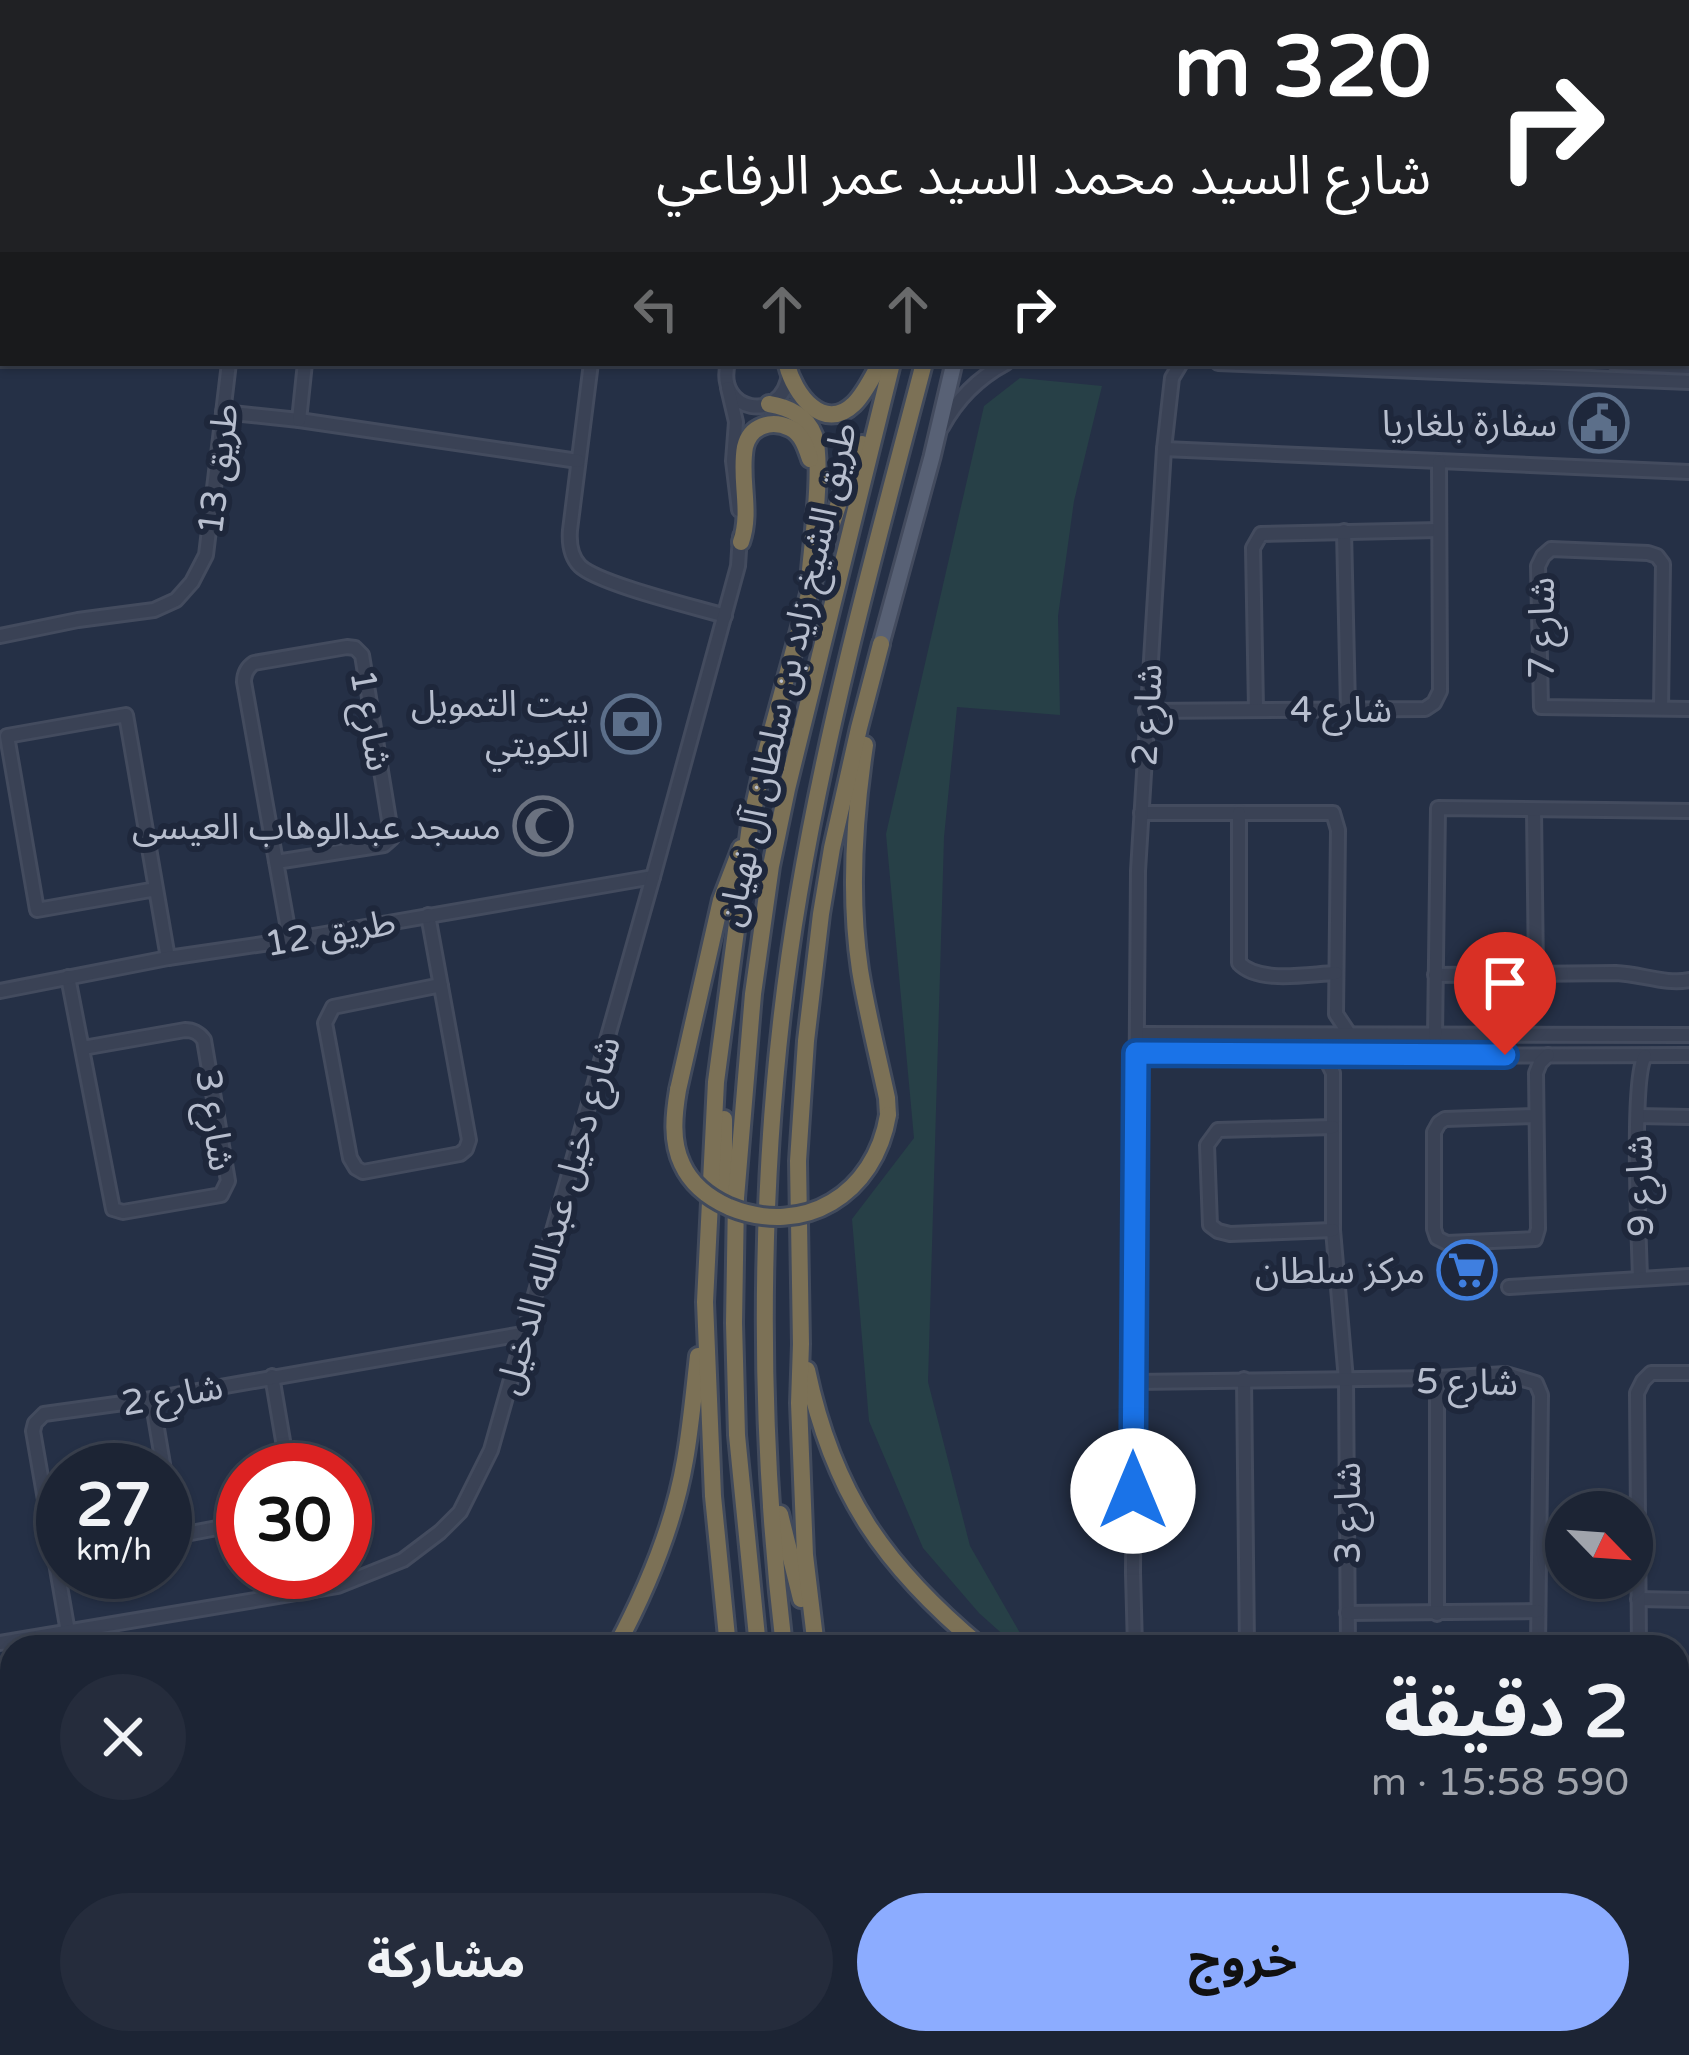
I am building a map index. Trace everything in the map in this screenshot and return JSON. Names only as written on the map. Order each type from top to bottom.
[{"type":"highway","points":[[787,366],[791,382],[806,404],[833,412],[854,404],[878,366]]},
{"type":"highway","name":"طريق الشيخ زايد بن سلطان آل نهيان","points":[[757,1635],[737,1436],[734,1256],[748,1040],[771,866],[891,366]]},
{"type":"highway","name":"طريق الشيخ زايد بن سلطان آل نهيان","points":[[783,1635],[775,1566],[765,1311],[778,1046],[830,731],[923,366]]},
{"type":"highway","points":[[763,406],[791,410],[808,424],[817,450],[808,595]]},
{"type":"highway","points":[[622,1635],[656,1560],[680,1483],[705,1302],[716,1082],[750,825],[808,595],[847,481],[879,412]]},
{"type":"highway","points":[[741,542],[746,518],[746,445],[753,431],[775,424],[797,433],[816,480]]},
{"type":"highway","points":[[750,825],[721,900],[678,1090],[676,1146],[691,1180],[722,1204],[762,1216],[803,1214],[840,1197],[869,1168],[879,1150],[887,1115],[860,968],[854,888],[859,788],[881,644]]},
{"type":"highway","points":[[813,1635],[799,1403],[798,1161],[806,1040],[832,848],[881,644]]},
{"type":"highway","points":[[724,1035],[724,1175],[734,1256]]},
{"type":"highway","points":[[705,1302],[713,1496],[727,1635]]},
{"type":"highway","points":[[801,1344],[814,1406],[857,1512],[895,1562],[969,1635]]},
{"type":"highway","points":[[771,1476],[811,1635]]},
{"type":"main road","points":[[881,644],[953,366]]},
{"type":"street","name":"طريق 13","points":[[0,636],[154,610],[176,600],[192,582],[206,555],[229,366]]},
{"type":"street","points":[[298,420],[305,366]]},
{"type":"street","points":[[590,366],[570,540],[574,558],[600,578],[724,616]]},
{"type":"street","name":"شارع دخيل عبدالله الدخيل","points":[[49,1635],[338,1586],[403,1560],[460,1512],[491,1450],[740,557],[734,405],[727,366]]},
{"type":"street","points":[[736,440],[744,422],[780,397],[787,385],[787,366]]},
{"type":"street","points":[[932,457],[956,404],[997,366]]},
{"type":"street","points":[[1166,366],[1172,378]]},
{"type":"street","name":"شارع 2","points":[[1136,1053],[1147,711],[1164,449],[1172,378],[1179,366]]},
{"type":"street","points":[[1292,366],[1689,382]]},
{"type":"street","points":[[728,388],[743,404],[763,406]]},
{"type":"street","points":[[223,412],[578,461]]},
{"type":"street","points":[[1164,449],[1689,472]]},
{"type":"street","name":"شارع 4","points":[[1147,711],[1425,709],[1434,703],[1440,692],[1439,462]]},
{"type":"street","points":[[1256,709],[1252,548],[1261,534],[1439,530]]},
{"type":"street","points":[[1344,531],[1348,708]]},
{"type":"street","name":"شارع 7","points":[[1661,709],[1663,564],[1648,553],[1551,550],[1538,566],[1540,707],[1661,709],[1689,709]]},
{"type":"street","name":"شارع 1","points":[[276,862],[384,845],[392,838],[362,656],[356,648],[254,663],[244,675],[276,862],[290,940]]},
{"type":"street","points":[[156,889],[37,910],[7,736],[126,715],[168,958]]},
{"type":"street","points":[[1435,1036],[1438,808],[1689,811]]},
{"type":"street","points":[[1534,810],[1536,974]]},
{"type":"street","points":[[1141,813],[1333,813],[1338,830],[1336,1014],[1350,1035]]},
{"type":"street","points":[[1239,813],[1239,963],[1258,976],[1336,973]]},
{"type":"street","name":"طريق 12","points":[[3,989],[653,877]]},
{"type":"street","points":[[428,915],[469,1143],[460,1154],[359,1170],[350,1158],[325,1023],[328,1013],[333,1006],[440,985]]},
{"type":"street","points":[[1435,975],[1643,974],[1677,983],[1689,980]]},
{"type":"street","name":"شارع 3","points":[[68,976],[113,1209],[123,1212],[221,1196],[228,1181],[201,1035],[185,1030],[82,1048]]},
{"type":"street","points":[[1321,1035],[1336,1014]]},
{"type":"street","points":[[1137,1034],[1689,1035]]},
{"type":"street","points":[[1380,1056],[1398,1048],[1484,1048],[1487,1044],[1482,1036]]},
{"type":"street","points":[[1505,1055],[1501,1046],[1507,1044],[1608,1042],[1624,1036]]},
{"type":"street","points":[[1135,1635],[1136,1053],[1628,1056],[1642,1062],[1685,1052]]},
{"type":"street","points":[[1324,1055],[1333,1073],[1345,1056]]},
{"type":"street","points":[[1521,1055],[1536,1073]]},
{"type":"street","points":[[1534,1116],[1439,1123],[1434,1132],[1437,1238],[1447,1243],[1535,1239],[1536,1073],[1548,1055]]},
{"type":"street","name":"شارع 9","points":[[1642,1062],[1640,1277],[1689,1276]]},
{"type":"street","name":"شارع 3","points":[[1333,1073],[1333,1230],[1346,1380],[1348,1635]]},
{"type":"street","name":"شارع 9","points":[[1638,1116],[1689,1117]]},
{"type":"street","points":[[1333,1127],[1218,1130],[1207,1145],[1210,1225],[1218,1231],[1333,1230]]},
{"type":"street","points":[[1509,1287],[1640,1277]]},
{"type":"street","name":"شارع 2","points":[[36,1446],[35,1423],[44,1414],[522,1334]]},
{"type":"street","points":[[1637,1491],[1637,1393],[1642,1381],[1651,1373],[1689,1373]]},
{"type":"street","name":"شارع 5","points":[[1134,1382],[1506,1374],[1536,1383],[1540,1395],[1538,1635]]},
{"type":"street","points":[[272,1376],[283,1443]]},
{"type":"street","points":[[1437,1378],[1438,1614]]},
{"type":"street","points":[[1244,1379],[1247,1635]]},
{"type":"street","points":[[152,1399],[159,1443]]},
{"type":"street","name":"شارع 2","points":[[64,1599],[68,1632]]},
{"type":"street","points":[[1639,1635],[1638,1599],[1689,1600]]},
{"type":"street","points":[[1347,1613],[1538,1611]]},
{"type":"green space","points":[[1020,378],[1102,386],[1074,501],[1058,616],[1060,715],[957,707],[944,837],[928,1382],[970,1546],[1021,1635],[1004,1635],[923,1548],[869,1421],[852,1219],[914,1138],[886,834],[984,406]]},
{"type":"place","name":"سفارة بلغاريا","points":[[1599,423]]},
{"type":"place","name":"بيت التمويل الكويتي","points":[[631,724]]},
{"type":"place","name":"مسجد عبدالوهاب العيسى","points":[[543,826]]},
{"type":"place","name":"مركز سلطان","points":[[1467,1270]]},
{"type":"route","points":[[1133,1491],[1136,1053],[1505,1055]]}]
